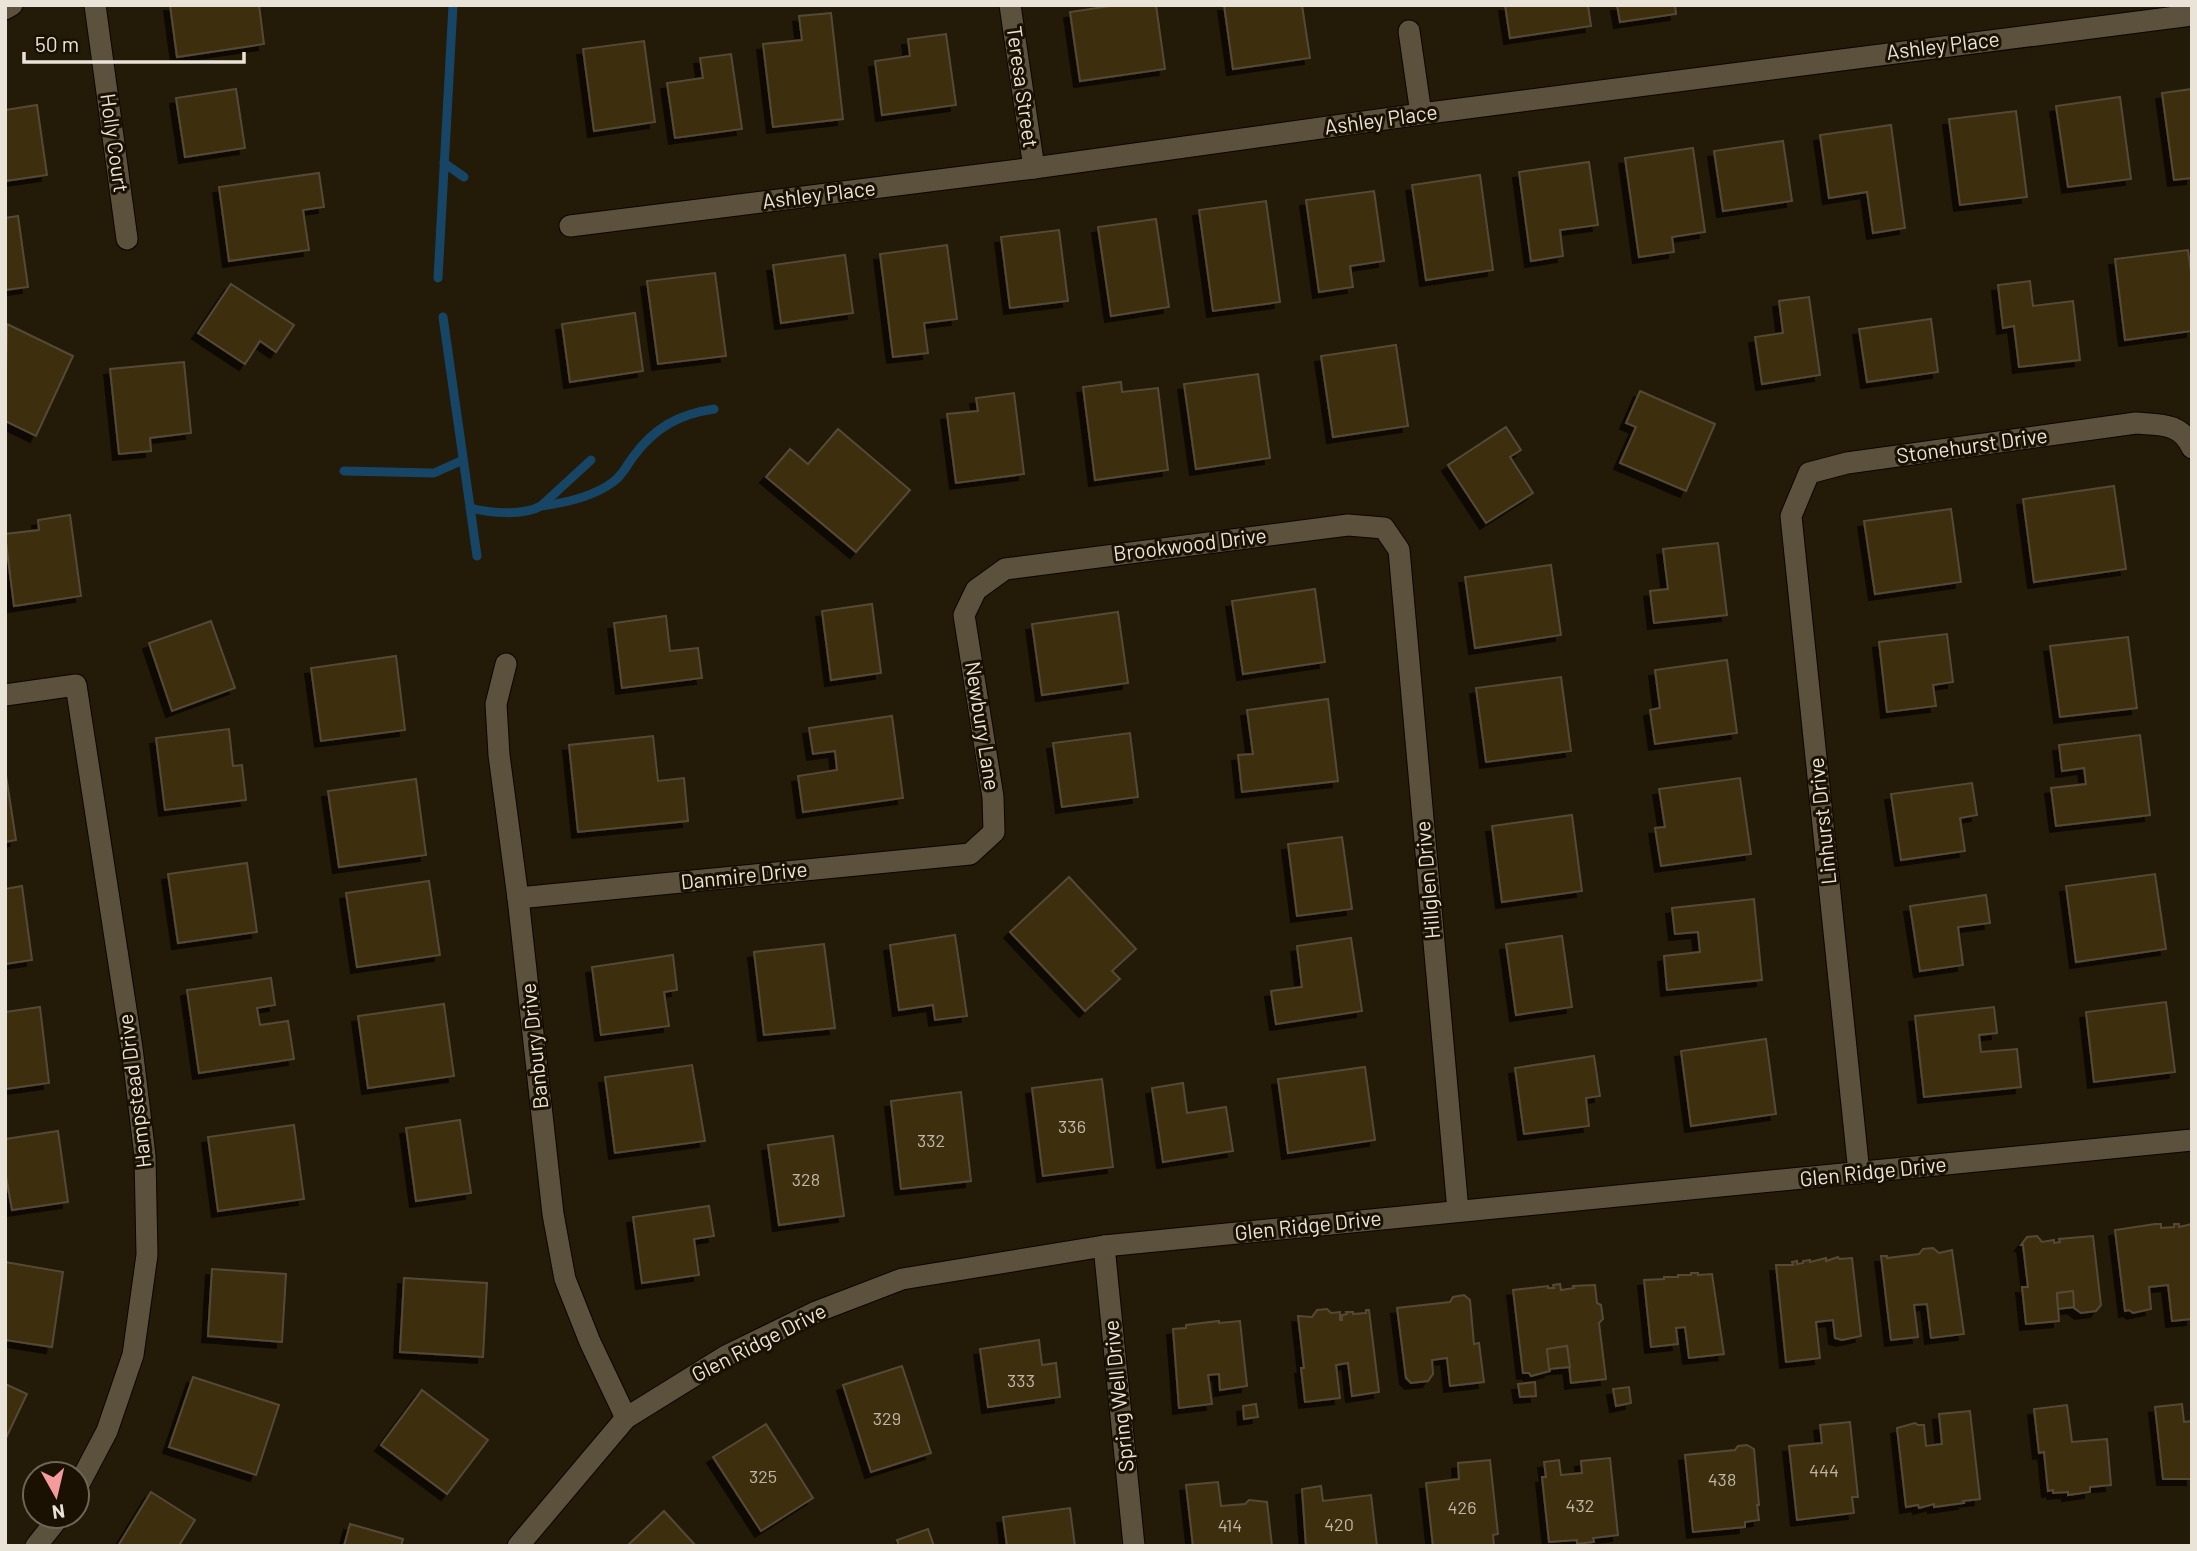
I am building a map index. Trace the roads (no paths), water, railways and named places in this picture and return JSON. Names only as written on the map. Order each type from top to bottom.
[{"type":"street","points":[[5,9],[12,5]]},
{"type":"street","name":"Holly Court","points":[[95,5],[127,239]]},
{"type":"street","name":"Teresa Street","points":[[1010,5],[1034,168]]},
{"type":"street","name":"Ashley Place","points":[[570,226],[1034,168],[2139,13],[2192,15]]},
{"type":"street","points":[[1409,31],[1421,114]]},
{"type":"street","name":"Stonehurst Drive","points":[[1809,472],[1847,463],[2136,423],[2172,426],[2192,448]]},
{"type":"street","name":"Linhurst Drive","points":[[1809,472],[1791,516],[1859,1173]]},
{"type":"street","name":"Brookwood Drive","points":[[976,590],[1005,569],[1348,525],[1384,528],[1399,550]]},
{"type":"street","name":"Hillglen Drive","points":[[1399,550],[1458,1211]]},
{"type":"street","name":"Newbury Lane","points":[[970,854],[994,832],[993,797],[964,615],[976,590]]},
{"type":"street","name":"Banbury Drive","points":[[506,664],[496,704],[499,755],[518,898],[553,1214],[565,1279],[590,1342],[626,1418]]},
{"type":"street","name":"Hampstead Drive","points":[[5,695],[76,685],[132,1048],[145,1156],[147,1255],[133,1355],[107,1432],[91,1462]]},
{"type":"street","name":"Danmire Drive","points":[[518,898],[970,854]]},
{"type":"street","name":"Glen Ridge Drive","points":[[518,1546],[626,1418],[737,1351],[816,1312],[902,1279],[1104,1247],[2192,1140]]},
{"type":"street","name":"Spring Well Drive","points":[[1104,1247],[1134,1546]]},
{"type":"street","points":[[36,1546],[49,1530]]},
{"type":"waterway","points":[[438,278],[453,5]]},
{"type":"waterway","points":[[444,163],[464,177]]},
{"type":"waterway","points":[[443,317],[477,556]]},
{"type":"waterway","points":[[541,506],[578,499],[597,492],[619,477],[641,447],[659,430],[679,419],[714,409]]},
{"type":"waterway","points":[[344,471],[434,473],[463,460]]},
{"type":"waterway","points":[[470,508],[506,513],[534,509],[541,506],[591,460]]}]
